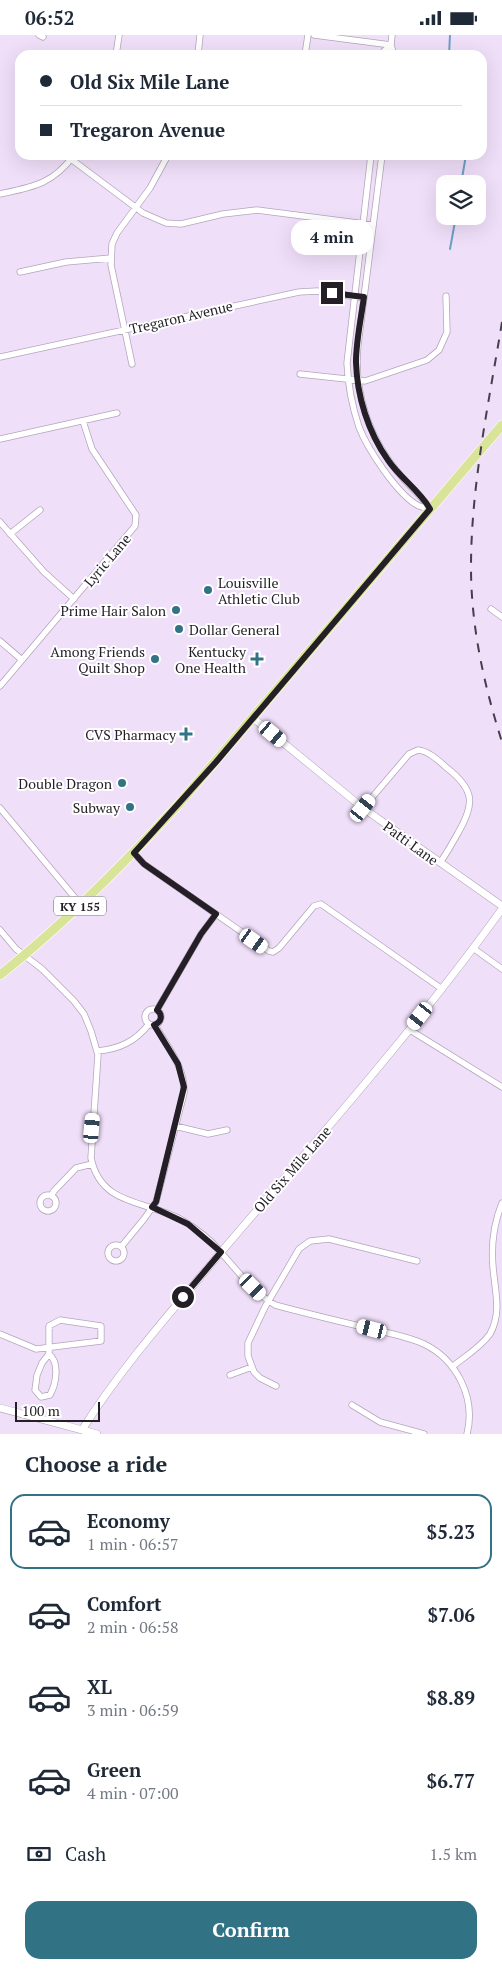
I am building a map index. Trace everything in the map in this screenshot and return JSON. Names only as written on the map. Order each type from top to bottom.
[{"type":"main road","name":"KY 155","points":[[0,975],[81,905],[134,853],[180,803],[502,425]]},
{"type":"street","points":[[117,50],[119,35]]},
{"type":"street","points":[[198,50],[200,35]]},
{"type":"street","points":[[306,50],[308,35]]},
{"type":"street","points":[[314,35],[390,45]]},
{"type":"street","points":[[392,35],[390,45],[392,50]]},
{"type":"street","points":[[385,50],[390,45]]},
{"type":"street","points":[[0,195],[35,187],[46,182],[62,170],[70,160]]},
{"type":"street","points":[[77,160],[136,208],[153,219],[171,224],[223,214],[257,210],[373,225]]},
{"type":"street","points":[[132,364],[111,258],[114,238],[157,177],[166,160]]},
{"type":"street","points":[[371,160],[354,296],[347,363],[348,379],[360,429],[374,455],[390,479],[418,505],[430,509]]},
{"type":"street","points":[[381,160],[356,361],[357,380],[365,413],[381,448],[397,471],[424,498],[430,509]]},
{"type":"street","points":[[20,272],[66,261],[111,258]]},
{"type":"street","name":"Tregaron Avenue","points":[[0,357],[299,292],[316,291],[364,297]]},
{"type":"street","points":[[300,374],[365,381],[427,360],[442,345],[447,332],[446,296]]},
{"type":"street","points":[[0,439],[117,413]]},
{"type":"street","name":"Lyric Lane","points":[[0,686],[133,529],[136,521],[134,512],[92,449],[83,421]]},
{"type":"street","points":[[10,534],[40,510]]},
{"type":"street","points":[[0,522],[44,572],[74,599]]},
{"type":"street","points":[[491,609],[502,617]]},
{"type":"street","points":[[0,641],[22,661]]},
{"type":"street","name":"Patti Lane","points":[[253,718],[363,808],[502,908]]},
{"type":"street","points":[[363,808],[409,754],[418,749],[427,752],[465,783],[470,798],[468,815],[440,863]]},
{"type":"street","points":[[0,808],[81,905]]},
{"type":"street","points":[[134,853],[144,864],[266,949],[273,952],[279,948],[314,906],[321,904],[442,989]]},
{"type":"street","name":"Old Six Mile Lane","points":[[82,1430],[96,1406],[173,1308],[410,1030],[502,908]]},
{"type":"street","points":[[157,1010],[201,934],[216,914]]},
{"type":"street","points":[[0,930],[16,949],[47,974],[79,1007],[91,1031],[97,1051],[91,1145],[92,1164],[99,1179],[109,1191],[122,1198],[152,1207],[188,1224],[221,1252],[257,1292],[268,1301],[284,1307],[417,1341],[439,1353],[459,1377],[468,1403],[470,1418],[467,1434]]},
{"type":"street","points":[[473,947],[502,969]]},
{"type":"street","points":[[97,1051],[123,1046],[152,1025],[159,1023],[161,1018],[157,1010],[151,1009],[147,1012],[146,1020],[152,1025],[178,1064],[183,1076],[184,1093],[156,1202],[121,1247]]},
{"type":"street","points":[[410,1030],[502,1087]]},
{"type":"street","points":[[175,1126],[208,1134],[227,1130]]},
{"type":"street","points":[[51,1197],[54,1191],[76,1168],[92,1164]]},
{"type":"street","points":[[452,1367],[485,1340],[496,1323],[499,1302],[493,1269],[492,1248],[502,1203]]},
{"type":"street","points":[[276,1386],[260,1378],[252,1367],[248,1357],[248,1343],[268,1301],[294,1255],[305,1244],[316,1240],[329,1239],[417,1261]]},
{"type":"street","points":[[0,1334],[36,1349],[49,1347],[100,1341],[101,1326],[60,1320],[49,1326],[49,1347],[49,1354],[36,1375],[34,1390],[41,1397],[50,1395],[56,1385],[53,1357],[49,1354]]},
{"type":"street","points":[[230,1375],[252,1367]]},
{"type":"street","points":[[352,1405],[380,1422],[424,1434]]},
{"type":"street","points":[[0,1408],[98,1434]]},
{"type":"waterway","points":[[449,50],[450,35]]},
{"type":"waterway","points":[[463,175],[465,160]]},
{"type":"waterway","points":[[450,249],[454,225]]},
{"type":"railway","points":[[502,322],[477,475],[471,567],[476,634],[484,677],[502,742]]},
{"type":"place","name":"Louisville Athletic Club","points":[[208,590]]},
{"type":"place","name":"Prime Hair Salon","points":[[176,610]]},
{"type":"place","name":"Dollar General","points":[[179,629]]},
{"type":"place","name":"Among Friends Quilt Shop","points":[[155,659]]},
{"type":"place","name":"Kentucky One Health","points":[[257,659]]},
{"type":"place","name":"CVS Pharmacy","points":[[186,734]]},
{"type":"place","name":"Double Dragon","points":[[122,783]]},
{"type":"place","name":"Subway","points":[[130,807]]},
{"type":"route","points":[[183,1297],[221,1252],[188,1224],[177,1217],[152,1207],[156,1202],[184,1087],[183,1076],[178,1064],[154,1025],[159,1023],[161,1018],[157,1010],[201,934],[216,914],[144,864],[134,853],[216,762],[430,509],[424,498],[412,489],[387,459],[365,413],[357,380],[356,361],[364,297],[332,293]]}]
